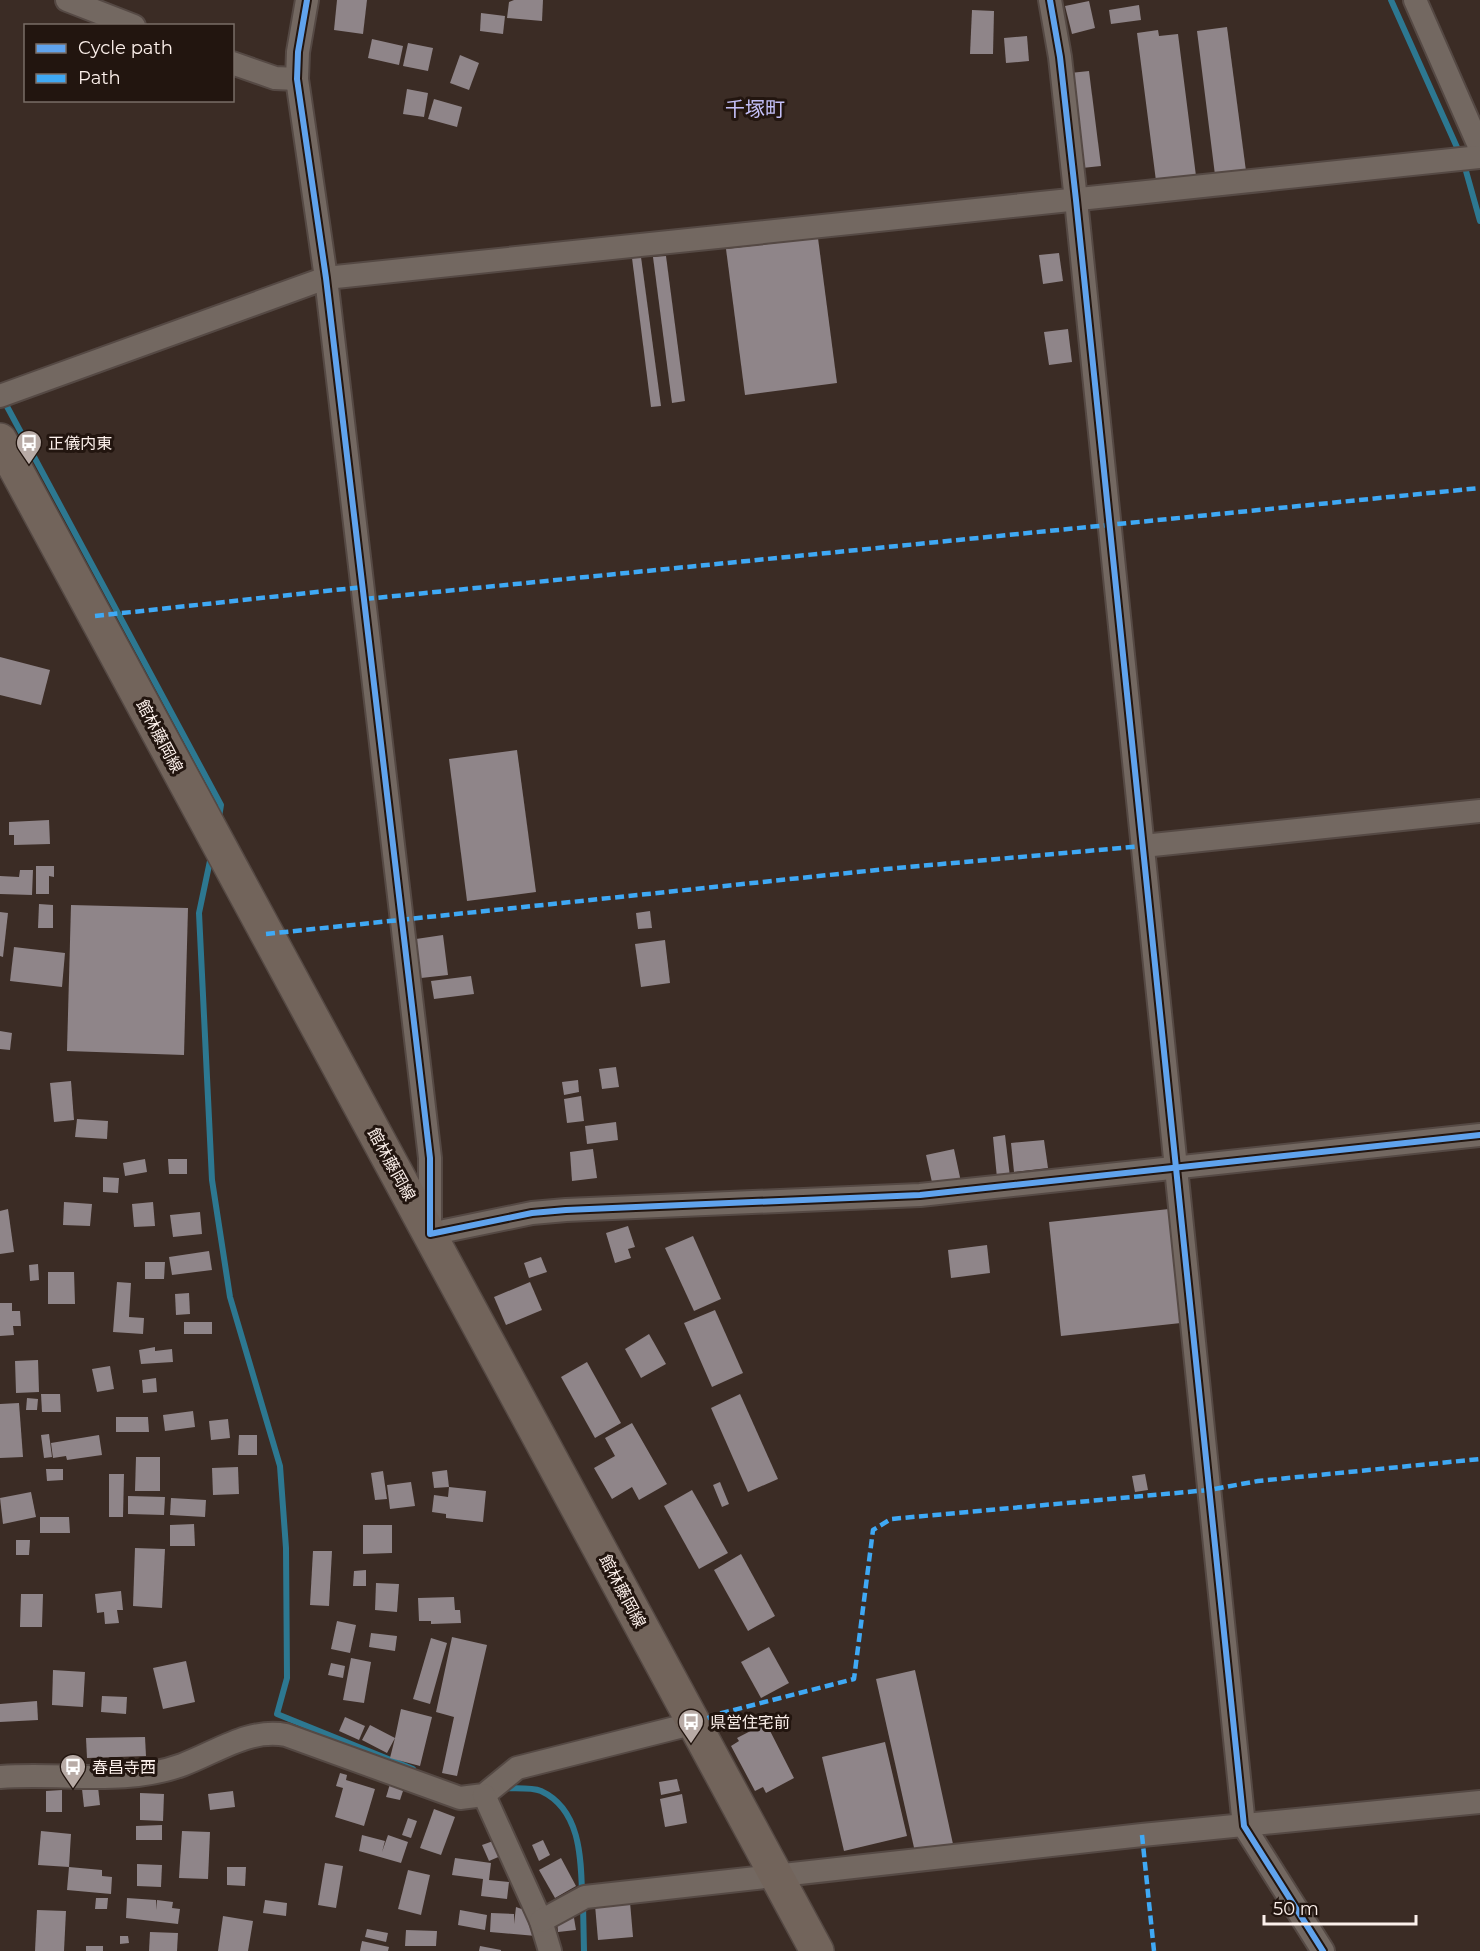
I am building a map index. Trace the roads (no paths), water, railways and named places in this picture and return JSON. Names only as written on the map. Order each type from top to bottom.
[{"type":"main road","name":"館林藤岡線","points":[[0,440],[818,1951]]},
{"type":"street","points":[[67,0],[129,24]]},
{"type":"street","points":[[307,0],[298,52],[297,79],[326,278],[430,1158],[430,1234],[532,1213],[920,1196],[1480,1135]]},
{"type":"street","points":[[1050,0],[1060,57],[1076,200],[1244,1826],[1323,1951]]},
{"type":"street","points":[[1415,0],[1480,148]]},
{"type":"street","points":[[234,64],[275,78],[297,79]]},
{"type":"street","points":[[0,396],[326,278],[1480,157]]},
{"type":"street","points":[[1143,846],[1480,811]]},
{"type":"street","points":[[0,1777],[39,1774],[119,1778],[139,1776],[184,1764],[256,1734],[273,1732],[460,1798],[484,1795],[517,1768],[694,1723]]},
{"type":"street","points":[[484,1795],[541,1921],[550,1951]]},
{"type":"street","points":[[541,1921],[585,1897],[1142,1835],[1480,1802]]},
{"type":"waterway","points":[[1391,0],[1460,154]]},
{"type":"waterway","points":[[1464,164],[1480,221]]},
{"type":"waterway","points":[[3,399],[221,805],[219,817]]},
{"type":"waterway","points":[[211,856],[199,913],[212,1180],[230,1297],[280,1466],[286,1548],[287,1678],[277,1714],[413,1769]]},
{"type":"waterway","points":[[503,1788],[541,1791],[564,1809],[576,1835],[581,1864],[582,1893]]},
{"type":"waterway","points":[[583,1904],[584,1951]]},
{"type":"place","name":"正儀内東","points":[[29,466]]},
{"type":"place","name":"県営住宅前","points":[[691,1745]]},
{"type":"place","name":"春昌寺西","points":[[73,1790]]},
{"type":"district","name":"千塚町","points":[[755,109]]}]
